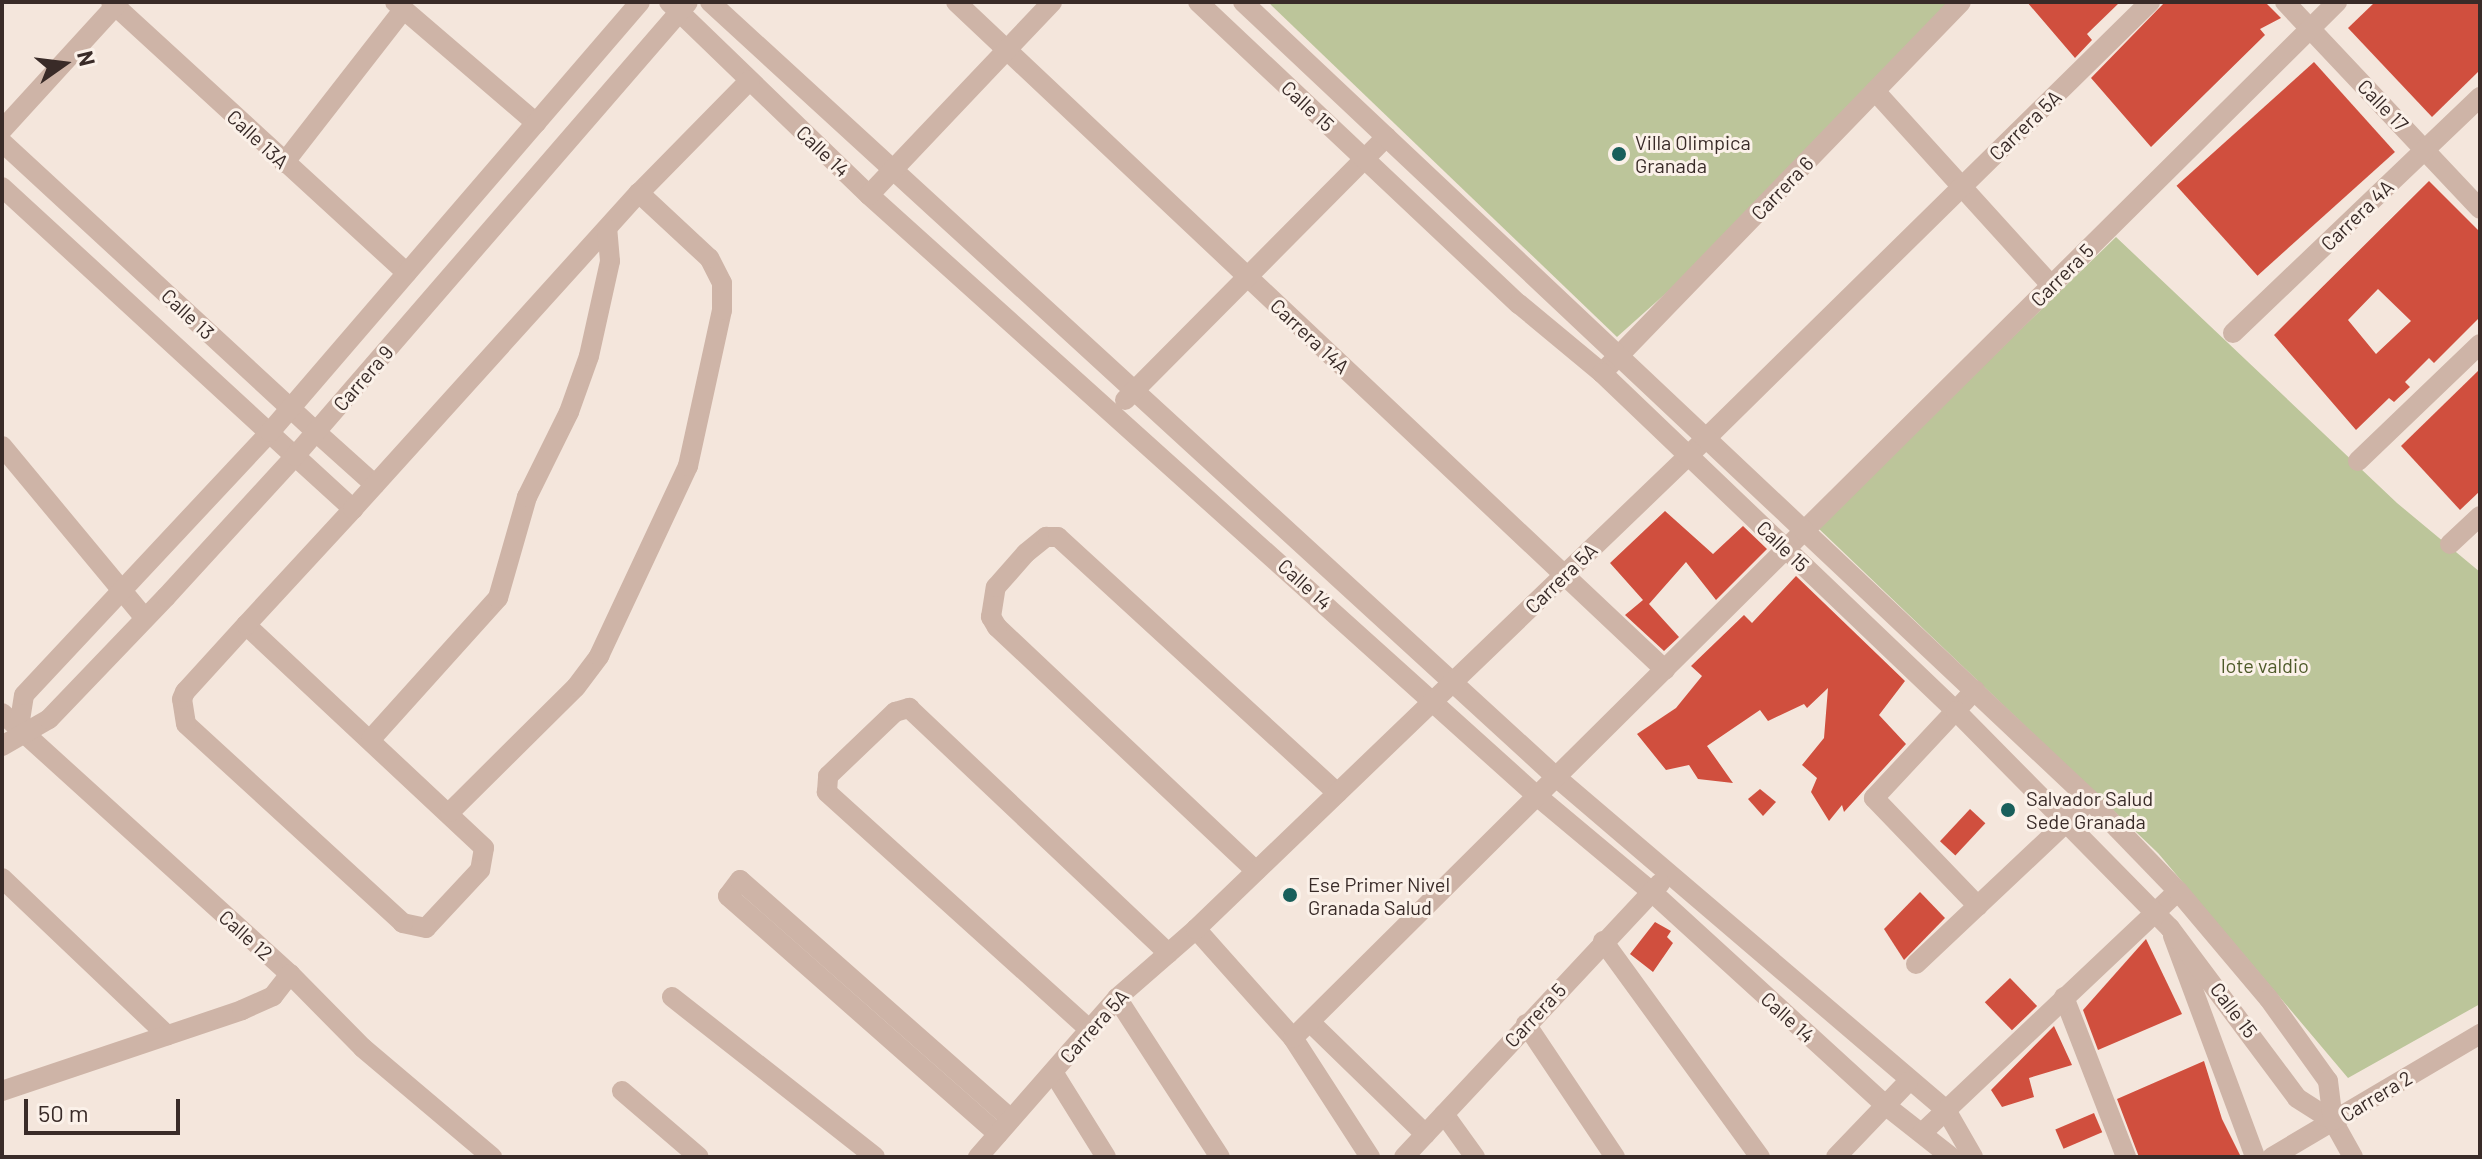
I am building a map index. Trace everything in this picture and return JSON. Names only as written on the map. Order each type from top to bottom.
[{"type":"street","name":"Carrera 9","points":[[10,739],[24,695],[270,432],[640,2]]},
{"type":"street","name":"Calle 14","points":[[710,2],[1133,393],[1454,681],[1556,777],[1908,1082],[1946,1110],[1973,1157]]},
{"type":"street","name":"Carrera 14A","points":[[956,2],[1665,670]]},
{"type":"street","points":[[869,195],[1052,2]]},
{"type":"street","name":"Calle 15","points":[[1198,2],[1519,304],[1602,373],[1956,711],[2170,928],[2297,1098],[2333,1121]]},
{"type":"street","name":"Calle 15","points":[[1243,2],[1806,529],[2090,800],[2178,891],[2269,999],[2328,1081],[2333,1121],[2353,1157]]},
{"type":"street","name":"Carrera 6","points":[[1602,373],[1961,2]]},
{"type":"street","name":"Carrera 5A","points":[[978,1157],[1117,998],[1196,929],[1688,456],[2150,2]]},
{"type":"street","name":"Calle 17","points":[[2285,2],[2480,209]]},
{"type":"street","name":"Carrera 5","points":[[1293,1038],[2337,2]]},
{"type":"street","points":[[2,130],[115,3]]},
{"type":"street","name":"Calle 13A","points":[[115,3],[284,163],[407,273]]},
{"type":"street","name":"Carrera 9","points":[[10,739],[49,719],[295,456],[679,5]]},
{"type":"street","name":"Calle 14","points":[[679,5],[750,80],[869,195],[1114,412],[1537,796],[1652,892],[1885,1105],[1951,1157]]},
{"type":"street","points":[[284,163],[399,6],[536,123]]},
{"type":"street","points":[[246,625],[450,812],[484,848],[480,870],[426,928],[403,923],[186,724],[181,708],[185,692],[639,193],[750,80]]},
{"type":"street","points":[[1875,91],[2051,285]]},
{"type":"street","name":"Carrera 4A","points":[[2233,333],[2480,97]]},
{"type":"street","points":[[1114,412],[1386,137]]},
{"type":"street","name":"Calle 13","points":[[2,142],[375,485]]},
{"type":"street","name":"Calle 13","points":[[2,187],[353,509]]},
{"type":"street","points":[[450,812],[576,687],[599,656],[688,466],[722,310],[722,283],[709,258],[639,193]]},
{"type":"street","points":[[371,739],[498,598],[527,497],[562,429],[589,356],[610,261],[607,229]]},
{"type":"street","points":[[2358,461],[2480,344]]},
{"type":"street","points":[[2,446],[145,618]]},
{"type":"street","points":[[2450,544],[2480,516]]},
{"type":"street","points":[[1256,871],[997,627],[991,617],[996,587],[1026,553],[1046,537],[1058,537],[1337,793]]},
{"type":"street","points":[[1975,690],[1874,798],[1978,906]]},
{"type":"street","points":[[1090,1030],[827,792],[828,776],[895,712],[909,708],[1168,953]]},
{"type":"street","name":"Calle 12","points":[[2,713],[10,739],[290,974],[363,1048],[492,1157]]},
{"type":"street","points":[[1916,964],[2090,800]]},
{"type":"street","name":"Carrera 5","points":[[1404,1157],[1668,875]]},
{"type":"street","points":[[2,878],[167,1035]]},
{"type":"street","points":[[740,880],[1005,1126],[728,896],[740,880]]},
{"type":"street","points":[[1922,1133],[2178,891]]},
{"type":"street","points":[[2170,928],[2255,1157]]},
{"type":"street","points":[[1196,929],[1293,1038],[1370,1157]]},
{"type":"street","points":[[1603,941],[1760,1157]]},
{"type":"street","points":[[2,1091],[273,996],[290,974]]},
{"type":"street","points":[[672,997],[875,1157]]},
{"type":"street","points":[[2064,997],[2126,1157]]},
{"type":"street","points":[[1117,998],[1220,1157]]},
{"type":"street","points":[[1310,1022],[1425,1134]]},
{"type":"street","points":[[1526,1024],[1615,1157]]},
{"type":"street","name":"Carrera 2","points":[[2272,1157],[2480,1034]]},
{"type":"street","points":[[1053,1072],[1106,1157]]},
{"type":"street","points":[[1836,1157],[1908,1082]]},
{"type":"street","points":[[622,1091],[699,1157]]},
{"type":"street","points":[[1444,1114],[1475,1157]]},
{"type":"green space","name":"Villa Olimpica Granada","points":[[1268,2],[1960,2],[1750,218],[1617,337]]},
{"type":"green space","name":"lote valdio","points":[[2116,237],[2397,503],[2480,572],[2480,1004],[2348,1078],[2158,853],[1817,527]]},
{"type":"building","points":[[2027,2],[2120,2],[2087,34],[2092,40],[2075,58]]},
{"type":"building","points":[[2165,2],[2265,2],[2281,18],[2260,29],[2265,35],[2151,147],[2091,78]]},
{"type":"building","points":[[2375,2],[2480,2],[2480,70],[2432,117],[2348,28]]},
{"type":"building","points":[[2314,62],[2395,152],[2257,276],[2177,186]]},
{"type":"building","points":[[2429,181],[2480,232],[2480,317],[2434,363],[2429,358],[2405,382],[2410,387],[2394,402],[2389,398],[2356,430],[2274,335]],"holes":[[[2378,289],[2411,321],[2376,354],[2348,320]]]},
{"type":"building","points":[[2480,369],[2480,491],[2460,510],[2401,446]]},
{"type":"building","points":[[1665,511],[1713,554],[1743,526],[1767,549],[1716,600],[1686,562],[1649,604],[1679,637],[1664,651],[1625,615],[1643,600],[1610,563]]},
{"type":"building","points":[[1796,576],[1905,681],[1879,715],[1906,744],[1844,812],[1842,805],[1829,821],[1811,792],[1817,778],[1802,765],[1824,738],[1828,688],[1807,708],[1804,704],[1768,721],[1760,710],[1707,746],[1733,783],[1698,779],[1689,765],[1666,770],[1637,734],[1676,708],[1702,676],[1691,666],[1744,615],[1752,623]]},
{"type":"building","points":[[1760,789],[1776,802],[1763,816],[1748,799]]},
{"type":"building","points":[[1970,809],[1985,823],[1955,856],[1940,841]]},
{"type":"building","points":[[1920,892],[1945,918],[1904,960],[1884,929]]},
{"type":"building","points":[[1655,922],[1671,931],[1667,937],[1673,943],[1653,972],[1630,954]]},
{"type":"building","points":[[2146,939],[2182,1014],[2098,1050],[2083,1010]]},
{"type":"building","points":[[2010,978],[2037,1006],[2012,1030],[1985,1002]]},
{"type":"building","points":[[2054,1026],[2072,1065],[2029,1078],[2034,1097],[2002,1107],[1991,1090]]},
{"type":"building","points":[[2204,1061],[2222,1119],[2241,1157],[2139,1157],[2117,1099]]},
{"type":"building","points":[[2094,1113],[2102,1132],[2064,1149],[2055,1129]]},
{"type":"place","name":"Villa Olimpica Granada","points":[[1619,154]]},
{"type":"place","name":"Salvador Salud Sede Granada","points":[[2008,810]]},
{"type":"place","name":"Ese Primer Nivel Granada Salud","points":[[1290,895]]}]
